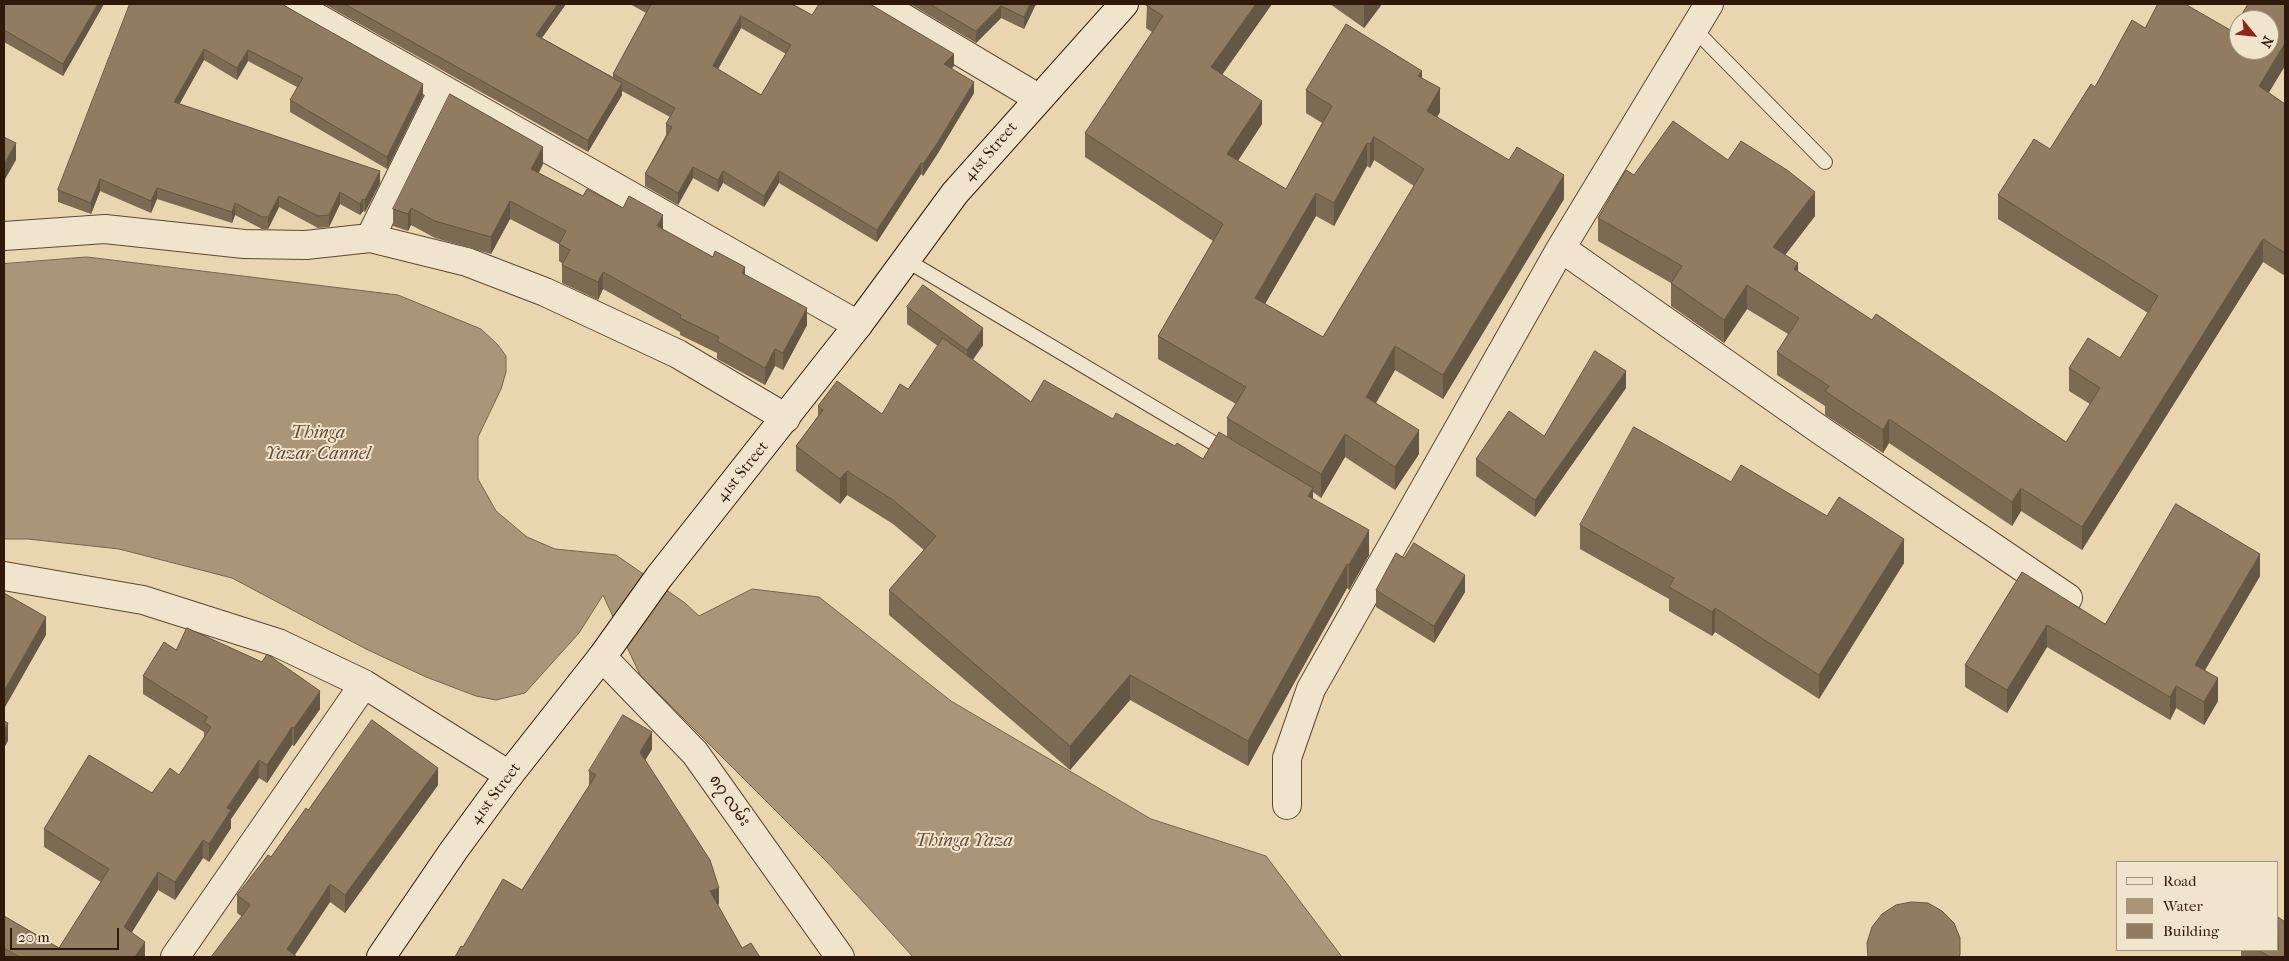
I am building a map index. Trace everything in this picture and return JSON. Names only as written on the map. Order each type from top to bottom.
[{"type":"street","points":[[293,4],[858,325]]},
{"type":"street","name":"41st Street","points":[[382,957],[454,850],[509,776],[604,654],[659,577],[858,325],[955,193],[1124,4]]},
{"type":"street","points":[[1287,805],[1287,758],[1311,689],[1561,248],[1695,30],[1709,4]]},
{"type":"street","points":[[889,6],[1038,98]]},
{"type":"street","points":[[370,238],[443,90]]},
{"type":"street","points":[[4,236],[105,228],[244,244],[306,245],[370,238],[467,262],[546,292],[678,354],[786,418]]},
{"type":"street","points":[[1561,248],[1831,438],[2068,598]]},
{"type":"street","points":[[4,576],[144,600],[278,643],[364,684],[509,776]]},
{"type":"street","name":"၈၇ လမ်း","points":[[604,654],[695,753],[840,957]]},
{"type":"street","points":[[175,957],[364,684]]},
{"type":"lane","points":[[1695,30],[1825,162]]},
{"type":"lane","points":[[906,260],[1238,458]]},
{"type":"water","points":[[87,257],[398,295],[481,329],[498,345],[506,356],[506,372],[501,389],[478,437],[478,479],[496,511],[527,537],[555,549],[616,555],[685,603],[699,616],[752,589],[819,597],[951,701],[1151,819],[1266,856],[1342,957],[913,957],[827,862],[640,675],[603,595],[579,633],[525,693],[496,700],[476,696],[426,677],[366,649],[232,578],[119,549],[28,539],[4,539],[4,264]]},
{"type":"building","points":[[4,4],[98,4],[63,64],[4,30]]},
{"type":"building","points":[[130,4],[283,4],[423,84],[387,157],[290,100],[303,78],[248,50],[237,68],[204,49],[174,102],[380,171],[365,200],[363,199],[360,204],[340,192],[329,215],[318,216],[279,196],[268,217],[262,217],[235,203],[232,212],[157,188],[151,201],[100,179],[91,203],[58,190]]},
{"type":"building","points":[[345,4],[558,4],[536,35],[622,83],[588,140]]},
{"type":"building","points":[[651,4],[792,4],[812,15],[819,4],[870,4],[954,54],[944,64],[974,82],[938,142],[923,164],[921,163],[877,230],[779,171],[764,196],[723,171],[718,180],[693,167],[678,193],[645,174],[672,127],[666,124],[675,108],[613,74]],"holes":[[[741,16],[791,45],[761,95],[713,66]]]},
{"type":"building","points":[[930,4],[1030,4],[1024,17],[1001,6],[976,31]]},
{"type":"building","points":[[1256,4],[1211,67],[1262,101],[1227,154],[1286,189],[1332,106],[1306,90],[1346,24],[1422,71],[1418,76],[1440,88],[1427,111],[1509,160],[1517,147],[1564,175],[1443,375],[1395,346],[1366,397],[1419,430],[1395,467],[1345,434],[1321,474],[1227,418],[1246,387],[1158,336],[1223,224],[1085,133],[1163,16],[1146,5]],"holes":[[[1374,137],[1424,169],[1323,337],[1255,298],[1316,193],[1334,203],[1367,143],[1370,144]]]},
{"type":"building","points":[[2158,4],[2185,4],[2229,29],[2229,60],[2275,60],[2259,86],[2285,104],[2285,253],[2263,239],[2082,527],[2021,488],[2012,502],[1889,419],[1883,430],[1825,391],[1829,386],[1777,352],[1799,318],[1747,285],[1724,320],[1671,283],[1682,266],[1598,218],[1626,170],[1634,175],[1673,121],[1728,160],[1741,141],[1787,170],[1815,192],[1773,247],[1798,263],[1794,269],[1872,320],[1876,314],[2066,442],[2100,388],[2069,368],[2088,338],[2120,358],[2158,296],[1998,195],[2034,139],[2050,149],[2091,84],[2095,87],[2132,20],[2145,28]]},
{"type":"building","points":[[2248,4],[2285,4],[2285,43],[2279,53],[2279,10],[2244,10]]},
{"type":"building","points":[[450,94],[543,147],[531,169],[583,196],[587,189],[623,208],[629,196],[663,215],[657,226],[713,257],[715,251],[745,267],[742,273],[807,308],[783,353],[775,349],[765,368],[717,341],[719,337],[680,318],[681,315],[603,272],[598,282],[562,265],[570,250],[559,244],[566,231],[510,201],[491,237],[435,221],[411,208],[408,214],[393,209]]},
{"type":"building","points":[[4,137],[16,143],[4,164]]},
{"type":"building","points":[[923,285],[983,328],[967,350],[907,307]]},
{"type":"building","points":[[943,338],[1031,402],[1044,380],[1113,419],[1116,413],[1175,446],[1177,443],[1203,459],[1219,432],[1313,488],[1308,496],[1369,530],[1349,565],[1347,564],[1248,741],[1130,675],[1070,746],[889,590],[936,536],[893,500],[847,471],[840,479],[796,446],[823,410],[818,406],[837,381],[882,414],[900,384],[908,389]]},
{"type":"building","points":[[1595,351],[1626,371],[1535,500],[1476,459],[1509,411],[1544,436]]},
{"type":"building","points":[[1634,427],[1731,482],[1741,465],[1827,516],[1839,497],[1904,539],[1819,675],[1715,608],[1712,612],[1669,587],[1674,578],[1580,525]]},
{"type":"building","points":[[2176,504],[2260,554],[2195,665],[2218,678],[2204,702],[2176,686],[2170,697],[2047,625],[2007,690],[1965,665],[2022,572],[2105,624]]},
{"type":"building","points":[[1414,543],[1465,575],[1434,626],[1376,590],[1396,553],[1404,558]]},
{"type":"building","points":[[4,593],[46,617],[4,691]]},
{"type":"building","points":[[187,628],[262,662],[267,654],[320,691],[294,728],[292,727],[267,765],[259,760],[227,808],[231,810],[209,844],[203,840],[175,882],[158,872],[124,927],[145,942],[135,957],[20,957],[4,948],[4,916],[59,948],[109,869],[44,829],[89,755],[152,793],[170,768],[179,775],[211,727],[204,722],[208,717],[143,676],[164,642],[176,650]]},
{"type":"building","points":[[623,715],[652,732],[640,752],[710,860],[719,888],[710,891],[742,948],[751,943],[760,957],[455,957],[461,946],[463,947],[503,879],[522,890],[596,775],[589,771]]},
{"type":"building","points":[[372,720],[438,768],[345,895],[330,884],[287,949],[297,957],[211,957],[250,905],[237,895],[268,855],[271,857],[306,808],[308,810]]},
{"type":"building","points":[[4,721],[8,723],[4,731]]},
{"type":"building","points":[[1912,902],[1928,903],[1942,911],[1954,923],[1960,938],[1959,957],[1868,957],[1867,943],[1872,927],[1882,914],[1896,905]]},
{"type":"building","points":[[2279,918],[2285,922],[2285,957],[2270,957],[2260,951],[2279,951]]},
{"type":"water label","name":"Thinga Yazar Cannel","points":[[318,444]]},
{"type":"water label","name":"Thinga Yaza","points":[[964,842]]}]
